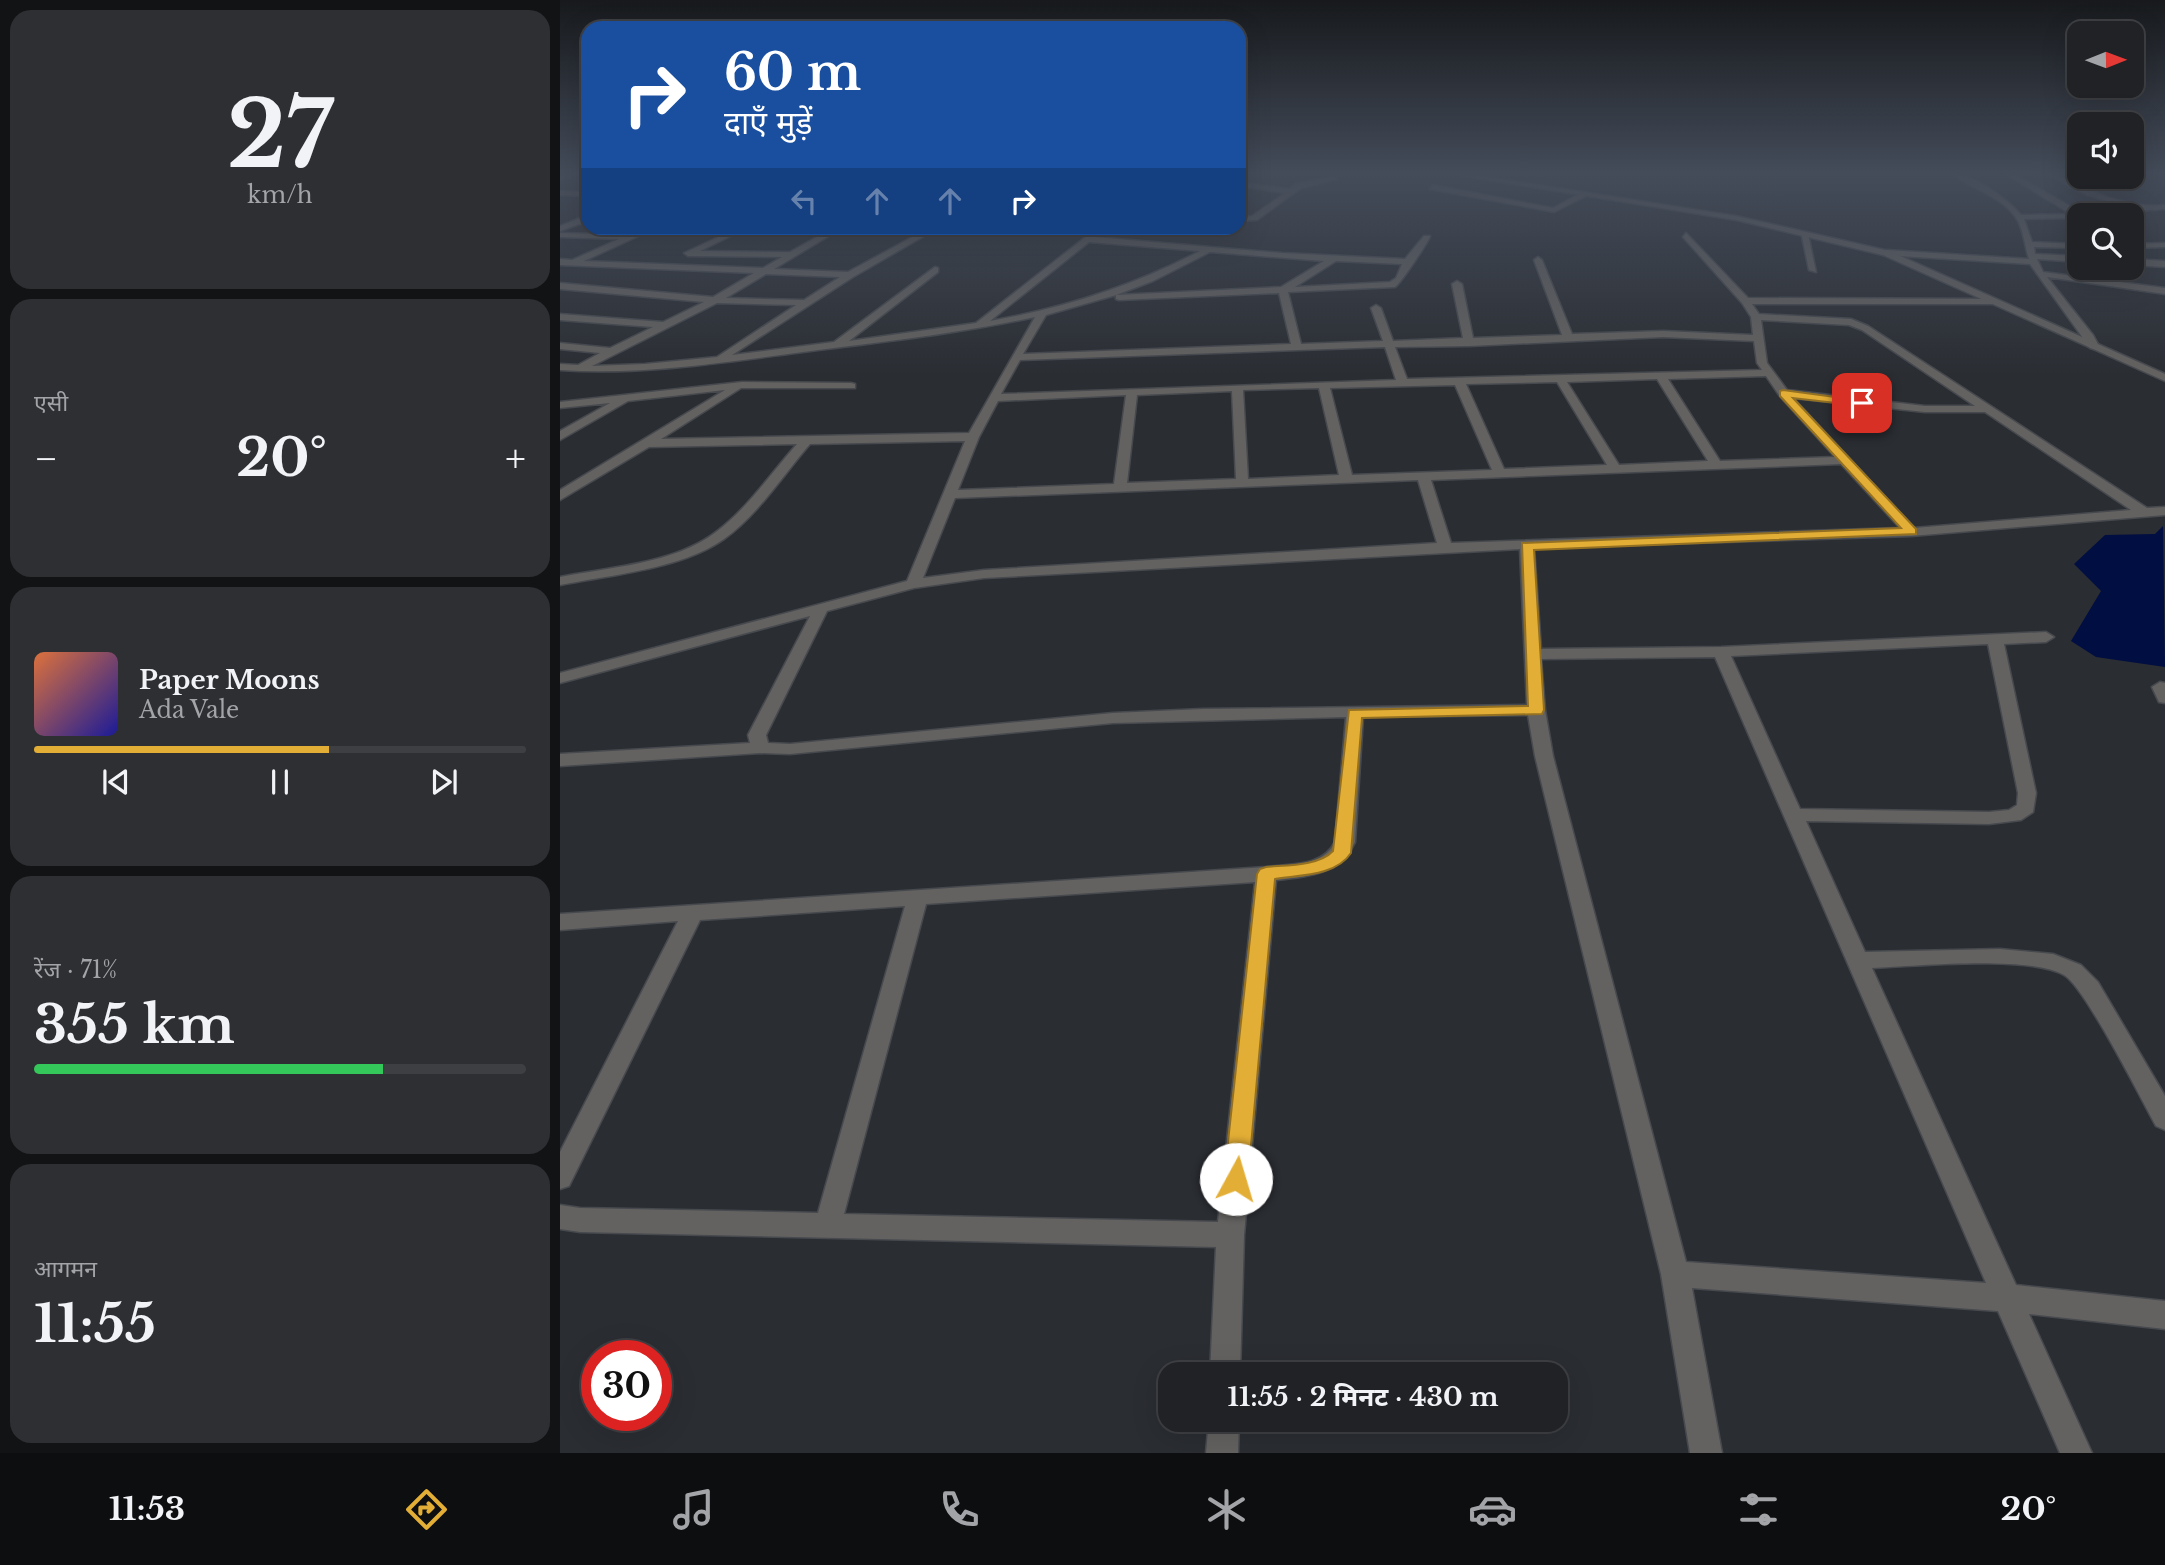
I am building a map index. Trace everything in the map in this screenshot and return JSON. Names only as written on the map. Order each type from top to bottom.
[{"type":"street","points":[[573,263],[623,241]]},
{"type":"street","points":[[715,241],[688,253],[791,255]]},
{"type":"street","points":[[560,375],[615,352],[715,300],[816,241]]},
{"type":"street","points":[[717,360],[850,275],[911,241]]},
{"type":"street","points":[[979,324],[1085,241]]},
{"type":"street","points":[[1105,241],[1208,251],[1407,262]]},
{"type":"street","points":[[1098,298],[1392,285],[1401,279],[1407,262],[1425,241]]},
{"type":"street","points":[[1691,241],[1756,317],[1762,363],[1783,393],[1911,532]]},
{"type":"street","points":[[1806,241],[1813,270]]},
{"type":"street","points":[[1833,241],[1886,253],[2067,259]]},
{"type":"street","points":[[2030,241],[2034,259],[2042,274],[2086,330],[2094,346]]},
{"type":"street","points":[[2031,244],[2067,246]]},
{"type":"street","points":[[2144,246],[2165,245]]},
{"type":"street","points":[[560,367],[631,369],[837,345],[979,324],[1098,298],[1155,277],[1208,251]]},
{"type":"street","points":[[1886,253],[2165,378]]},
{"type":"street","points":[[688,268],[714,254]]},
{"type":"street","points":[[1283,290],[1333,259]]},
{"type":"street","points":[[1538,260],[1569,339]]},
{"type":"street","points":[[560,262],[850,275]]},
{"type":"street","points":[[2144,263],[2165,264]]},
{"type":"street","points":[[837,345],[935,270]]},
{"type":"street","points":[[2042,274],[2165,291]]},
{"type":"street","points":[[1457,284],[1469,343]]},
{"type":"street","points":[[560,286],[715,300],[806,303]]},
{"type":"street","points":[[1283,290],[1297,348]]},
{"type":"street","points":[[1745,301],[1992,301]]},
{"type":"street","points":[[1376,308],[1403,384]]},
{"type":"street","points":[[913,584],[973,438],[1043,312]]},
{"type":"street","points":[[560,317],[665,325]]},
{"type":"street","points":[[1756,317],[1852,322],[1865,328],[2143,512]]},
{"type":"street","points":[[1016,357],[1469,343],[1663,334],[1757,338]]},
{"type":"street","points":[[560,345],[615,352]]},
{"type":"street","points":[[995,398],[1237,387],[1768,373]]},
{"type":"street","points":[[1660,375],[1717,466]]},
{"type":"street","points":[[1559,377],[1616,470]]},
{"type":"street","points":[[1459,381],[1499,471]]},
{"type":"street","points":[[560,496],[742,385]]},
{"type":"street","points":[[560,405],[742,385],[851,386]]},
{"type":"street","points":[[1324,386],[1346,478]]},
{"type":"street","points":[[1237,387],[1242,481]]},
{"type":"street","points":[[1120,486],[1132,392]]},
{"type":"street","points":[[1783,393],[1925,409],[1989,412]]},
{"type":"street","points":[[560,436],[628,397]]},
{"type":"street","points":[[647,443],[973,438]]},
{"type":"street","points":[[560,581],[659,559],[691,550],[719,537],[807,440]]},
{"type":"street","points":[[949,494],[1499,471],[1616,470],[1846,460]]},
{"type":"street","points":[[1423,475],[1445,547]]},
{"type":"street","points":[[560,678],[820,611],[913,584],[1043,569],[1445,547],[1911,532],[2165,511]]},
{"type":"street","points":[[1527,546],[1536,710],[1544,756],[1675,1274],[1706,1453]]},
{"type":"street","points":[[760,748],[757,735],[820,611]]},
{"type":"street","points":[[1534,654],[1721,652],[2046,637]]},
{"type":"street","points":[[1794,815],[1989,818],[2014,816],[2026,808],[2027,793],[1994,640]]},
{"type":"street","points":[[1721,652],[2076,1453]]},
{"type":"street","points":[[560,760],[760,748],[790,749],[1114,718],[1203,714],[1536,710]]},
{"type":"street","points":[[560,922],[1266,874],[1316,867],[1335,861],[1342,853],[1355,713]]},
{"type":"street","points":[[1225,1362],[1230,1235],[1266,874]]},
{"type":"street","points":[[828,1224],[918,896]]},
{"type":"street","points":[[560,1178],[694,911]]},
{"type":"street","points":[[1858,960],[2018,957],[2048,960],[2074,969],[2090,988],[2165,1119]]},
{"type":"street","points":[[560,1217],[580,1220],[1230,1235]]},
{"type":"street","points":[[1675,1274],[2008,1298],[2165,1315]]},
{"type":"street","points":[[1222,1453],[1223,1432]]},
{"type":"shaded area","points":[[2163,526],[2165,667],[2096,657],[2071,641],[2101,591],[2074,564],[2105,535],[2155,534]]},
{"type":"route","points":[[1236,1179],[1266,874],[1316,867],[1335,861],[1342,853],[1355,713],[1536,710],[1527,546],[1911,532],[1783,393],[1862,403]]}]
